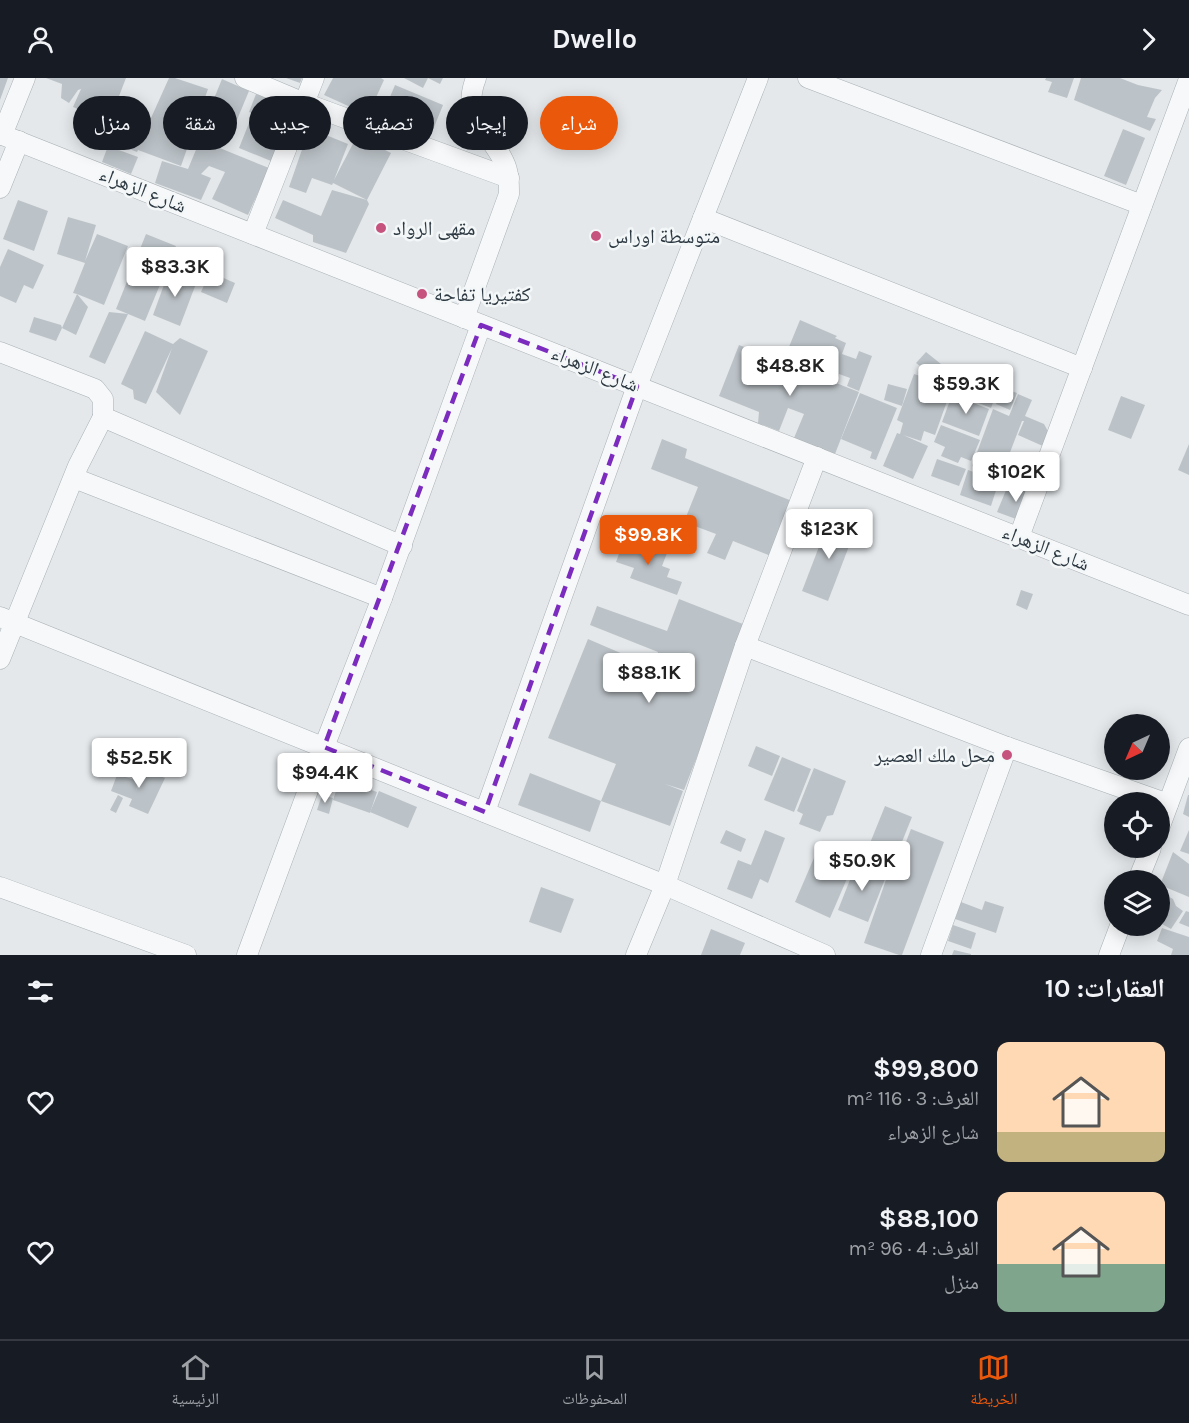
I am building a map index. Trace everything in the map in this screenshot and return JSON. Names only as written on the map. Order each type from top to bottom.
[{"type":"street","points":[[0,188],[7,137],[25,78]]},
{"type":"street","points":[[245,78],[286,96]]},
{"type":"street","points":[[307,96],[314,78]]},
{"type":"street","points":[[247,955],[402,546],[473,321],[509,194],[509,178],[505,163],[474,117],[470,105],[476,78]]},
{"type":"street","points":[[485,812],[637,386],[758,78]]},
{"type":"street","points":[[808,78],[1143,205]]},
{"type":"street","points":[[1019,537],[1189,79]]},
{"type":"street","points":[[331,114],[509,178]]},
{"type":"street","name":"شارع الزهراء","points":[[7,137],[1189,605]]},
{"type":"street","points":[[253,234],[286,150]]},
{"type":"street","points":[[703,218],[1082,368]]},
{"type":"street","points":[[0,352],[95,388],[103,399],[103,417],[7,620],[0,659]]},
{"type":"street","points":[[103,417],[402,546]]},
{"type":"street","points":[[636,955],[665,885],[745,646],[817,457]]},
{"type":"street","points":[[74,478],[382,598]]},
{"type":"street","points":[[7,620],[665,885],[825,955]]},
{"type":"street","points":[[745,646],[1007,747],[1134,792]]},
{"type":"street","points":[[931,955],[1007,747]]},
{"type":"street","points":[[1170,799],[1189,748]]},
{"type":"street","points":[[0,886],[186,955]]},
{"type":"street","points":[[1109,955],[1116,936]]},
{"type":"highlighted area","points":[[481,325],[637,386],[485,812],[324,747]]},
{"type":"building","points":[[0,78],[8,78],[0,100]]},
{"type":"building","points":[[46,78],[126,78],[119,96],[78,96],[81,89],[69,103],[61,98],[62,84]]},
{"type":"building","points":[[169,78],[208,89],[206,96],[163,96],[163,150],[187,150],[181,166],[138,150],[151,150],[151,118]]},
{"type":"building","points":[[286,78],[302,78],[300,83]]},
{"type":"building","points":[[333,78],[381,78],[384,80],[377,96],[343,96],[343,104],[331,98],[331,96],[324,95]]},
{"type":"building","points":[[404,78],[428,78],[423,88]]},
{"type":"building","points":[[428,78],[443,78],[440,84]]},
{"type":"building","points":[[1046,78],[1074,78],[1067,98],[1048,92],[1052,82],[1045,80]]},
{"type":"building","points":[[1081,78],[1120,78],[1162,90],[1155,98],[1147,117],[1156,119],[1150,131],[1074,100]]},
{"type":"building","points":[[222,79],[249,91],[237,120],[237,96],[215,96]]},
{"type":"building","points":[[395,85],[421,96],[390,96]]},
{"type":"building","points":[[434,101],[443,105],[434,127]]},
{"type":"building","points":[[249,123],[249,150],[276,150],[271,161],[239,148]]},
{"type":"building","points":[[1123,129],[1145,138],[1126,185],[1104,176]]},
{"type":"building","points":[[331,137],[343,142],[343,150],[346,150],[334,180],[350,150],[385,150],[391,153],[367,200],[333,183],[332,185],[312,178],[306,193],[289,187],[302,150],[331,150]]},
{"type":"building","points":[[106,150],[119,150],[138,157],[131,174],[102,162]]},
{"type":"building","points":[[196,150],[225,150],[269,168],[248,215],[212,199],[225,172],[209,166],[201,174],[211,178],[201,200],[155,183],[162,161],[188,169]]},
{"type":"building","points":[[332,190],[367,200],[369,204],[346,253],[313,242],[313,235],[275,218],[283,200],[321,216]]},
{"type":"building","points":[[18,200],[48,211],[34,251],[3,239]]},
{"type":"building","points":[[68,217],[96,225],[85,261],[97,234],[128,246],[104,305],[73,293],[85,263],[57,254]]},
{"type":"building","points":[[146,234],[176,246],[145,321],[116,309]]},
{"type":"building","points":[[8,249],[44,265],[33,289],[24,285],[16,303],[0,296],[0,267]]},
{"type":"building","points":[[169,271],[197,281],[180,326],[153,315]]},
{"type":"building","points":[[210,272],[235,283],[227,303],[201,292]]},
{"type":"building","points":[[77,294],[88,307],[76,335],[62,328]]},
{"type":"building","points":[[109,312],[128,314],[105,364],[89,357]]},
{"type":"building","points":[[34,317],[61,325],[62,328],[56,341],[29,332]]},
{"type":"building","points":[[800,320],[837,336],[835,338],[846,343],[842,354],[856,359],[859,351],[872,356],[859,391],[847,386],[850,378],[839,374],[837,381],[821,376],[827,361],[820,375],[784,359]]},
{"type":"building","points":[[145,331],[173,344],[180,338],[208,351],[180,415],[156,392],[172,348],[146,404],[134,399],[133,390],[121,384]]},
{"type":"building","points":[[739,345],[859,392],[835,454],[794,438],[804,414],[788,408],[779,431],[758,423],[759,412],[719,396]]},
{"type":"building","points":[[926,352],[941,364],[932,375],[916,363]]},
{"type":"building","points":[[961,372],[999,386],[991,408],[954,393]]},
{"type":"building","points":[[914,374],[935,381],[930,397],[936,381],[952,387],[935,435],[924,431],[921,441],[903,435],[928,446],[913,479],[883,466],[897,433],[900,434],[903,423],[897,420]]},
{"type":"building","points":[[888,384],[907,389],[902,406],[884,400]]},
{"type":"building","points":[[1003,388],[1017,393],[1010,410],[996,404]]},
{"type":"building","points":[[860,393],[897,408],[876,460],[870,458],[872,452],[841,439]]},
{"type":"building","points":[[1018,394],[1032,400],[1025,416],[1044,424],[1050,435],[1045,447],[1018,435],[1024,421],[1022,421],[1004,468],[996,466],[993,474],[972,466],[993,409],[1009,416]]},
{"type":"building","points":[[952,395],[989,409],[979,436],[942,422]]},
{"type":"building","points":[[1121,396],[1145,405],[1131,439],[1108,430]]},
{"type":"building","points":[[941,425],[980,440],[971,461],[961,457],[958,463],[941,456],[945,447],[934,442]]},
{"type":"building","points":[[662,439],[687,449],[685,458],[792,501],[771,556],[733,541],[725,560],[707,553],[716,534],[684,522],[698,487],[651,469]]},
{"type":"building","points":[[1189,444],[1189,475],[1178,470]]},
{"type":"building","points":[[937,459],[966,469],[959,486],[931,476]]},
{"type":"building","points":[[968,470],[999,481],[991,506],[960,495]]},
{"type":"building","points":[[1009,483],[1033,492],[1024,522],[997,512]]},
{"type":"building","points":[[830,518],[856,528],[828,601],[802,591]]},
{"type":"building","points":[[625,537],[667,553],[662,566],[670,569],[667,577],[682,582],[677,595],[630,578],[634,568],[616,562]]},
{"type":"building","points":[[1021,590],[1033,594],[1027,610],[1016,605]]},
{"type":"building","points":[[679,599],[748,626],[684,790],[665,784],[683,791],[670,826],[601,801],[616,764],[548,738],[588,639],[653,667],[658,652],[590,625],[597,606],[667,631]]},
{"type":"building","points":[[756,746],[780,756],[772,776],[748,766]]},
{"type":"building","points":[[782,757],[811,769],[794,812],[764,800]]},
{"type":"building","points":[[120,767],[124,768],[123,776],[132,779],[134,775],[140,777],[136,791],[144,770],[165,778],[148,814],[129,806],[132,799],[111,791]]},
{"type":"building","points":[[814,768],[846,781],[833,815],[827,816],[820,832],[799,824],[803,814],[797,811]]},
{"type":"building","points":[[530,773],[601,801],[590,832],[518,805]]},
{"type":"building","points":[[340,779],[377,792],[370,813],[333,800]]},
{"type":"building","points":[[379,791],[417,807],[408,828],[370,812]]},
{"type":"building","points":[[118,795],[123,798],[116,813],[110,810]]},
{"type":"building","points":[[322,795],[333,798],[329,814],[317,810]]},
{"type":"building","points":[[1189,795],[1189,817],[1183,814]]},
{"type":"building","points":[[885,806],[912,817],[891,869],[864,858]]},
{"type":"building","points":[[911,829],[944,842],[902,955],[899,955],[864,943],[888,874],[893,875]]},
{"type":"building","points":[[726,830],[746,839],[741,852],[720,843]]},
{"type":"building","points":[[765,830],[785,838],[768,883],[760,879],[752,899],[727,889],[738,860],[751,865]]},
{"type":"building","points":[[1189,830],[1189,854],[1180,851]]},
{"type":"building","points":[[820,844],[855,860],[830,918],[795,902]]},
{"type":"building","points":[[1173,852],[1189,864],[1189,897],[1170,889],[1170,870],[1166,870]]},
{"type":"building","points":[[857,862],[887,874],[868,922],[838,910]]},
{"type":"building","points":[[541,887],[574,899],[561,933],[529,922]]},
{"type":"building","points":[[1170,897],[1183,911],[1170,928]]},
{"type":"building","points":[[985,901],[1004,907],[996,933],[955,919],[961,902],[982,910]]},
{"type":"building","points":[[1186,911],[1189,912],[1189,927],[1179,923]]},
{"type":"building","points":[[953,925],[976,933],[971,949],[948,941]]},
{"type":"building","points":[[711,929],[745,943],[740,955],[701,955]]},
{"type":"building","points":[[1170,931],[1189,937],[1189,955],[1171,955],[1173,949],[1157,941],[1159,936],[1170,936]]},
{"type":"building","points":[[954,950],[971,954],[971,955],[952,955]]},
{"type":"place","name":"مقهى الرواد","points":[[381,228]]},
{"type":"place","name":"متوسطة اوراس","points":[[596,236]]},
{"type":"place","name":"كفتيريا تفاحة","points":[[422,294]]},
{"type":"place","name":"محل ملك العصير","points":[[1007,755]]}]
